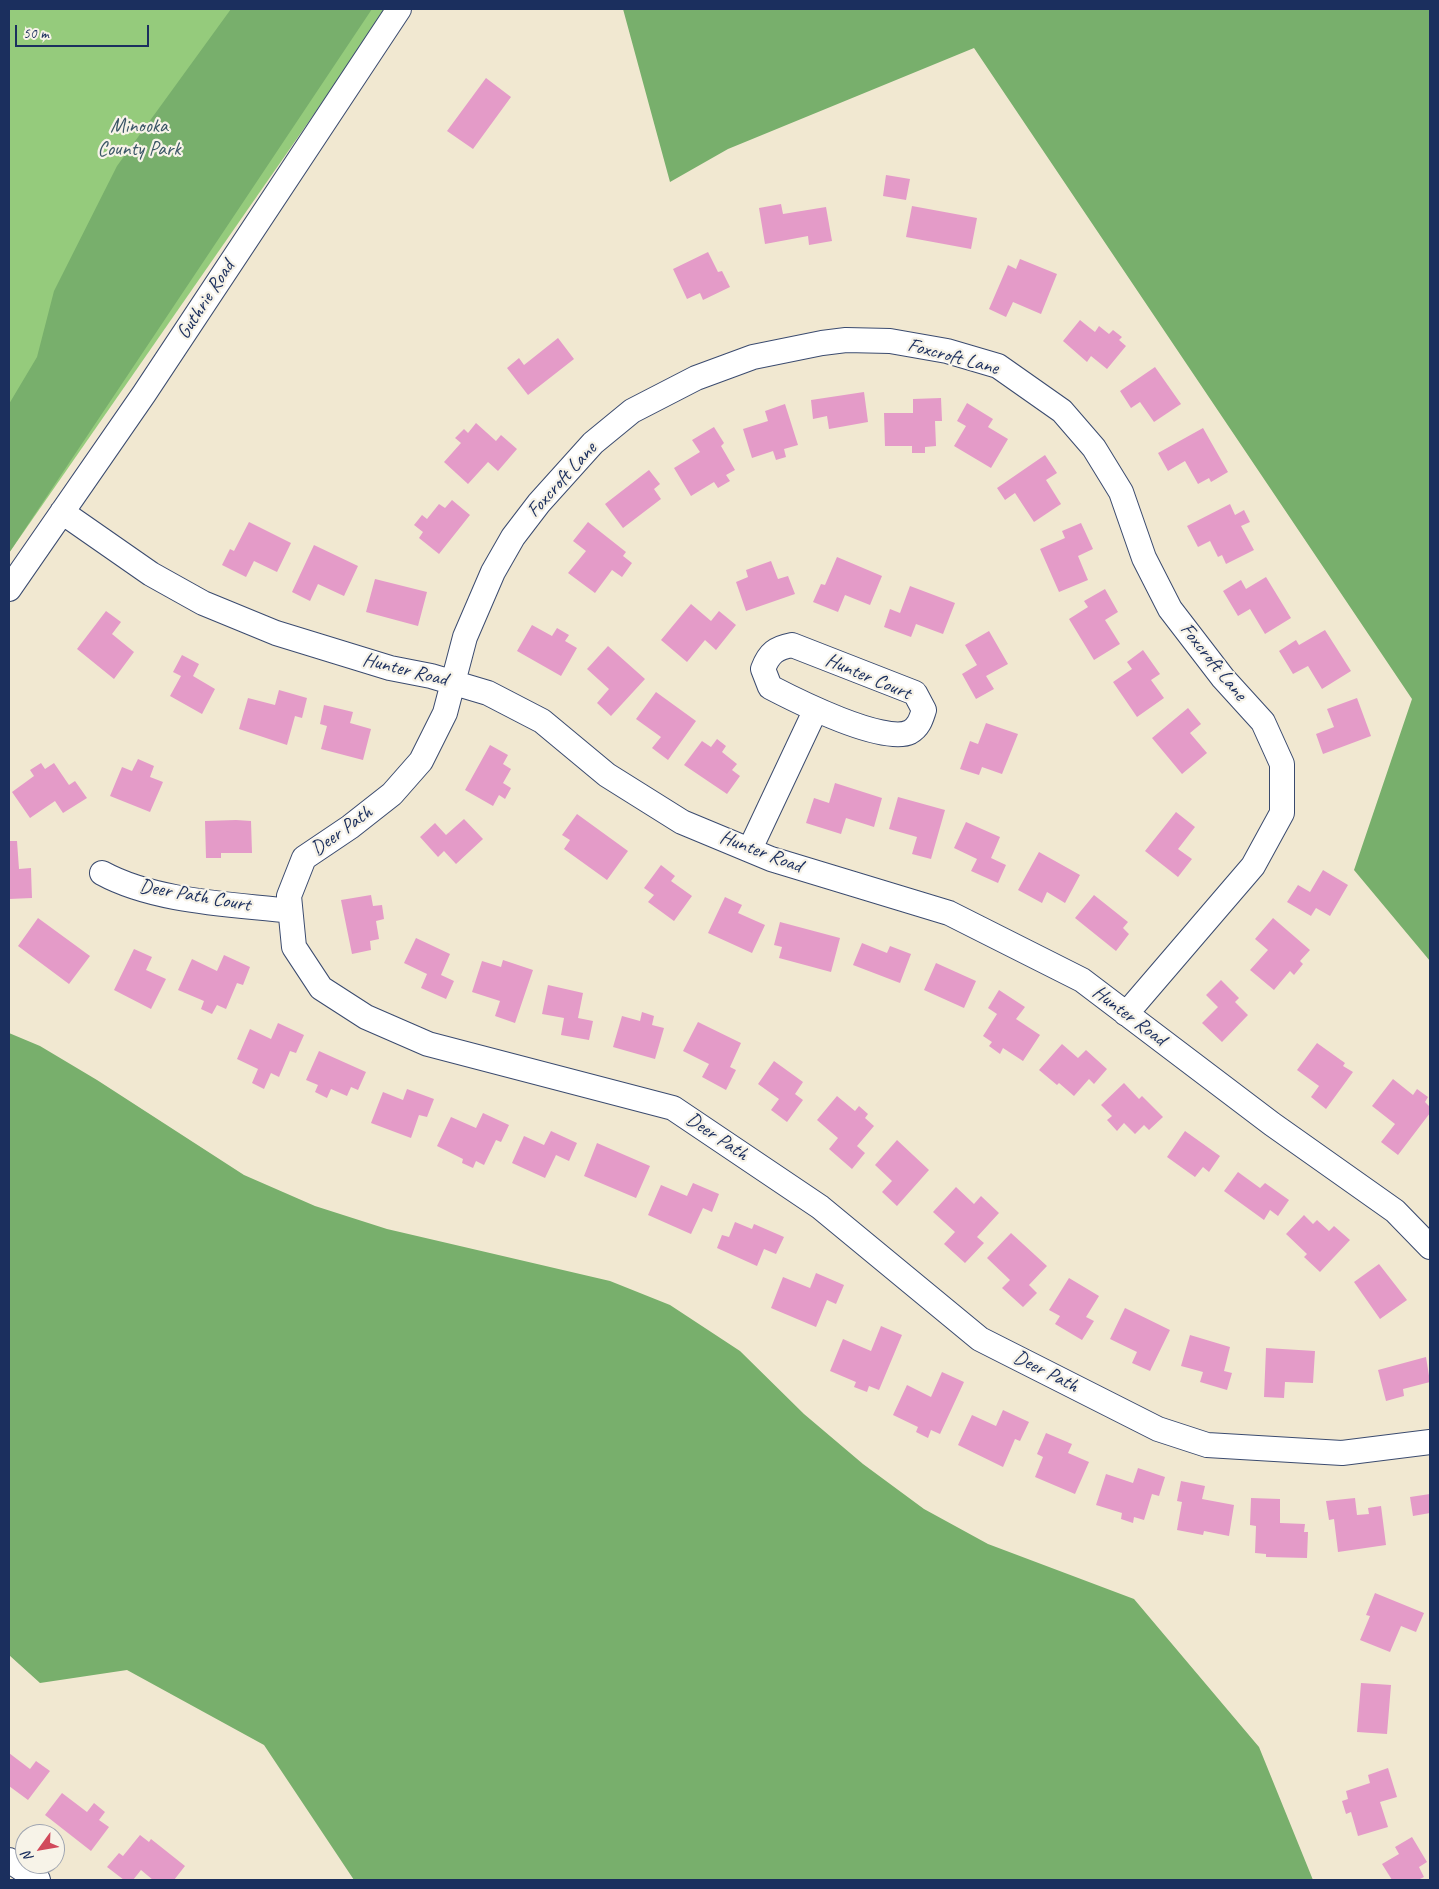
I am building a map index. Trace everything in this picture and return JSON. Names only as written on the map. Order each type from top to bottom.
[{"type":"street","name":"Guthrie Road","points":[[9,590],[144,394],[398,9]]},
{"type":"street","name":"Foxcroft Lane","points":[[454,683],[465,637],[493,572],[513,537],[539,503],[593,443],[632,411],[696,378],[744,360],[822,343],[846,340],[890,341],[940,349],[998,366],[1062,411],[1094,448],[1120,492],[1144,558],[1170,609],[1223,678],[1262,722],[1282,764],[1282,813],[1253,866],[1126,1014]]},
{"type":"street","name":"Hunter Road","points":[[62,512],[151,574],[203,603],[276,633],[390,668],[488,693],[542,721],[607,775],[682,822],[772,859],[949,913],[1082,980],[1272,1124],[1395,1211],[1430,1247]]},
{"type":"street","name":"Hunter Court","points":[[792,646],[915,693],[924,710],[920,723],[910,732],[890,734],[815,711],[770,687],[763,669],[770,655],[778,648],[792,646]]},
{"type":"street","name":"Deer Path","points":[[454,683],[445,713],[421,761],[392,794],[304,858],[289,896],[294,947],[322,988],[366,1017],[428,1044],[673,1108],[820,1207],[980,1339],[1158,1429],[1207,1445],[1342,1453],[1430,1442]]},
{"type":"street","points":[[750,849],[815,711]]},
{"type":"street","name":"Deer Path Court","points":[[102,873],[120,882],[156,894],[290,911]]},
{"type":"street","points":[[9,1860],[38,1880]]},
{"type":"green space","name":"Minooka County Park","points":[[9,9],[387,9],[9,553]]},
{"type":"green space","points":[[231,9],[372,9],[9,553],[9,404],[37,357],[54,291],[117,166]]},
{"type":"green space","points":[[623,9],[1430,9],[1430,961],[1354,870],[1412,699],[974,48],[728,149],[670,182]]},
{"type":"green space","points":[[9,1033],[40,1046],[97,1080],[244,1175],[315,1206],[387,1229],[610,1281],[670,1305],[740,1351],[804,1414],[863,1464],[924,1509],[988,1544],[1134,1599],[1259,1747],[1313,1880],[354,1880],[264,1745],[127,1670],[40,1683],[9,1655]]},
{"type":"building","points":[[486,78],[511,97],[473,149],[447,131]]},
{"type":"building","points":[[886,175],[910,179],[906,200],[883,196]]},
{"type":"building","points":[[781,204],[783,214],[826,207],[832,241],[809,245],[808,236],[765,244],[759,208]]},
{"type":"building","points":[[912,206],[977,218],[971,249],[906,237]]},
{"type":"building","points":[[708,252],[718,272],[722,271],[730,287],[703,300],[700,293],[687,299],[673,269]]},
{"type":"building","points":[[1020,259],[1057,274],[1041,314],[1013,302],[1006,317],[989,309],[1008,265],[1016,269]]},
{"type":"building","points":[[1080,320],[1095,332],[1099,326],[1109,334],[1113,330],[1122,337],[1119,340],[1126,346],[1107,369],[1091,356],[1087,362],[1063,341]]},
{"type":"building","points":[[558,338],[574,359],[528,395],[507,368],[519,358],[524,365]]},
{"type":"building","points":[[1155,367],[1181,404],[1154,422],[1140,402],[1131,408],[1120,391]]},
{"type":"building","points":[[864,392],[868,422],[829,429],[827,416],[813,419],[811,400]]},
{"type":"building","points":[[941,398],[942,421],[935,421],[936,446],[925,447],[925,453],[912,453],[912,446],[885,446],[884,413],[913,413],[913,399]]},
{"type":"building","points":[[967,403],[993,419],[988,427],[1008,439],[991,468],[954,446],[966,426],[957,421]]},
{"type":"building","points":[[785,404],[798,445],[784,449],[786,457],[776,460],[773,451],[752,458],[743,429],[768,421],[765,411]]},
{"type":"building","points":[[476,423],[496,441],[501,435],[517,449],[498,471],[488,462],[468,484],[444,462],[461,443],[455,438],[464,429],[468,433]]},
{"type":"building","points":[[714,427],[724,443],[721,446],[735,470],[726,475],[730,481],[718,488],[714,482],[691,496],[674,468],[700,452],[692,440]]},
{"type":"building","points":[[1203,428],[1228,472],[1211,482],[1209,478],[1198,484],[1185,461],[1168,471],[1158,453]]},
{"type":"building","points":[[1045,455],[1057,473],[1046,480],[1061,504],[1034,522],[1015,493],[1005,500],[997,488]]},
{"type":"building","points":[[649,470],[660,484],[654,489],[661,499],[623,528],[605,504]]},
{"type":"building","points":[[452,500],[470,515],[439,554],[419,538],[423,532],[414,525],[422,515],[427,519],[439,504],[445,508]]},
{"type":"building","points":[[1230,504],[1235,515],[1244,510],[1250,522],[1241,526],[1254,550],[1226,564],[1222,555],[1218,557],[1210,541],[1198,547],[1187,526]]},
{"type":"building","points":[[249,522],[291,543],[277,572],[254,561],[246,577],[222,565],[230,549],[234,551]]},
{"type":"building","points":[[588,522],[626,552],[623,556],[632,563],[622,577],[612,570],[595,593],[568,573],[586,551],[573,541]]},
{"type":"building","points":[[1081,523],[1093,549],[1078,556],[1088,580],[1059,592],[1040,549],[1065,538],[1062,531]]},
{"type":"building","points":[[314,545],[358,566],[344,596],[318,584],[310,601],[292,592]]},
{"type":"building","points":[[837,557],[882,576],[870,605],[845,595],[838,612],[813,602],[821,584],[825,585]]},
{"type":"building","points":[[771,561],[778,579],[788,576],[795,594],[746,611],[736,582],[748,577],[746,570]]},
{"type":"building","points":[[1266,577],[1291,618],[1265,634],[1250,609],[1238,616],[1223,591],[1241,580],[1246,589]]},
{"type":"building","points":[[375,579],[427,592],[418,626],[366,612]]},
{"type":"building","points":[[910,586],[955,603],[943,634],[916,624],[911,637],[884,627],[890,609],[900,613]]},
{"type":"building","points":[[1105,589],[1118,612],[1105,620],[1120,644],[1094,660],[1069,619],[1088,607],[1084,601]]},
{"type":"building","points":[[691,604],[711,621],[719,611],[736,625],[716,650],[705,640],[687,662],[661,640]]},
{"type":"building","points":[[106,611],[121,622],[112,634],[134,652],[114,679],[77,649]]},
{"type":"building","points":[[532,625],[552,636],[557,628],[569,635],[565,641],[577,648],[561,676],[517,651]]},
{"type":"building","points":[[1325,630],[1351,671],[1322,689],[1308,666],[1293,674],[1279,651],[1296,640],[1299,645]]},
{"type":"building","points":[[989,631],[1008,664],[986,676],[994,689],[976,699],[962,674],[977,665],[965,645]]},
{"type":"building","points":[[608,646],[645,679],[611,716],[597,703],[609,689],[587,669]]},
{"type":"building","points":[[1143,650],[1160,674],[1151,680],[1164,698],[1137,717],[1113,682],[1132,669],[1127,662]]},
{"type":"building","points":[[182,655],[199,664],[193,676],[215,689],[202,714],[170,696],[181,676],[173,672]]},
{"type":"building","points":[[279,690],[307,698],[302,718],[295,716],[287,745],[239,729],[248,698],[275,705]]},
{"type":"building","points":[[656,692],[696,721],[668,760],[652,748],[661,737],[636,719]]},
{"type":"building","points":[[1357,698],[1371,736],[1323,754],[1316,734],[1334,727],[1327,709]]},
{"type":"building","points":[[324,705],[353,712],[350,723],[371,729],[363,760],[321,749],[327,726],[320,724]]},
{"type":"building","points":[[1188,708],[1201,724],[1190,733],[1207,753],[1182,774],[1152,738]]},
{"type":"building","points":[[986,723],[1018,734],[1002,774],[982,767],[979,775],[960,769],[970,741],[978,744]]},
{"type":"building","points":[[717,739],[726,746],[722,752],[737,764],[732,770],[740,776],[727,794],[684,765],[702,741],[711,747]]},
{"type":"building","points":[[490,745],[508,755],[503,764],[511,769],[503,783],[511,788],[505,799],[499,795],[493,806],[465,790]]},
{"type":"building","points":[[138,759],[154,766],[150,777],[163,782],[150,812],[110,796],[122,767],[132,771]]},
{"type":"building","points":[[41,763],[45,769],[54,763],[69,785],[75,781],[87,798],[63,813],[55,801],[30,818],[12,792],[34,776],[30,770]]},
{"type":"building","points":[[835,783],[882,798],[874,827],[846,818],[841,834],[806,823],[814,798],[829,803]]},
{"type":"building","points":[[898,797],[945,810],[931,859],[912,854],[917,837],[889,829]]},
{"type":"building","points":[[1176,812],[1195,827],[1178,849],[1192,859],[1178,877],[1145,851]]},
{"type":"building","points":[[577,814],[628,851],[607,880],[564,849],[570,840],[562,835]]},
{"type":"building","points":[[464,819],[483,839],[456,864],[444,851],[438,857],[420,837],[435,823],[446,835]]},
{"type":"building","points":[[205,821],[251,821],[252,853],[221,853],[221,858],[206,858]]},
{"type":"building","points":[[966,822],[1000,837],[991,858],[1006,865],[998,883],[971,871],[977,859],[954,848]]},
{"type":"building","points":[[9,841],[17,841],[19,869],[31,868],[32,898],[9,899]]},
{"type":"building","points":[[1039,852],[1080,875],[1065,903],[1047,892],[1042,903],[1018,890]]},
{"type":"building","points":[[661,865],[675,876],[671,881],[692,896],[674,921],[648,902],[654,895],[644,888]]},
{"type":"building","points":[[1323,870],[1348,885],[1330,916],[1316,908],[1311,916],[1287,902],[1298,885],[1310,892]]},
{"type":"building","points":[[371,895],[373,906],[382,905],[384,919],[376,921],[379,939],[370,941],[371,950],[352,954],[341,900]]},
{"type":"building","points":[[1094,895],[1128,922],[1123,928],[1129,934],[1116,951],[1075,918]]},
{"type":"building","points":[[725,897],[742,905],[738,913],[765,925],[752,953],[708,933]]},
{"type":"building","points":[[38,918],[90,956],[69,984],[18,946]]},
{"type":"building","points":[[1273,918],[1310,950],[1300,961],[1303,964],[1294,975],[1290,971],[1274,990],[1250,970],[1268,950],[1255,939]]},
{"type":"building","points":[[780,922],[840,938],[831,972],[779,958],[782,947],[774,945]]},
{"type":"building","points":[[416,938],[450,954],[441,975],[454,981],[446,999],[421,988],[427,974],[404,963]]},
{"type":"building","points":[[862,943],[887,953],[890,946],[911,954],[900,983],[853,965]]},
{"type":"building","points":[[134,949],[152,957],[146,970],[166,979],[151,1009],[114,990]]},
{"type":"building","points":[[224,955],[250,967],[243,985],[237,983],[226,1009],[217,1005],[212,1014],[201,1009],[204,1001],[178,990],[192,959],[217,971]]},
{"type":"building","points":[[503,960],[533,970],[515,1023],[495,1016],[500,1001],[472,992],[482,961],[501,967]]},
{"type":"building","points":[[936,963],[976,981],[964,1008],[924,990]]},
{"type":"building","points":[[1221,980],[1239,998],[1235,1002],[1248,1015],[1222,1042],[1202,1023],[1218,1007],[1206,995]]},
{"type":"building","points":[[548,985],[583,993],[578,1018],[593,1021],[589,1040],[561,1035],[564,1018],[542,1014]]},
{"type":"building","points":[[999,990],[1025,1007],[1016,1019],[1040,1035],[1023,1061],[1003,1048],[1000,1054],[989,1046],[992,1042],[983,1036],[997,1014],[988,1008]]},
{"type":"building","points":[[642,1012],[654,1016],[652,1025],[664,1028],[655,1059],[613,1047],[622,1016],[640,1021]]},
{"type":"building","points":[[698,1022],[741,1043],[730,1067],[736,1070],[726,1090],[702,1077],[709,1064],[683,1051]]},
{"type":"building","points":[[278,1023],[304,1035],[296,1053],[290,1051],[279,1077],[271,1073],[264,1089],[252,1083],[258,1069],[237,1059],[250,1029],[271,1039]]},
{"type":"building","points":[[1317,1043],[1345,1063],[1343,1066],[1353,1072],[1326,1109],[1311,1097],[1319,1086],[1297,1070]]},
{"type":"building","points":[[1062,1044],[1078,1058],[1086,1050],[1107,1069],[1094,1084],[1089,1079],[1074,1096],[1039,1070]]},
{"type":"building","points":[[319,1051],[366,1072],[358,1090],[351,1087],[347,1096],[331,1089],[327,1098],[315,1092],[318,1085],[306,1080]]},
{"type":"building","points":[[774,1061],[803,1082],[795,1094],[803,1100],[787,1122],[771,1110],[779,1099],[758,1084]]},
{"type":"building","points":[[1393,1079],[1413,1095],[1417,1089],[1428,1097],[1425,1102],[1430,1107],[1430,1113],[1398,1155],[1381,1142],[1395,1124],[1372,1106]]},
{"type":"building","points":[[1124,1083],[1139,1099],[1142,1096],[1163,1117],[1149,1130],[1144,1125],[1135,1134],[1124,1123],[1117,1131],[1107,1120],[1112,1116],[1101,1105]]},
{"type":"building","points":[[407,1089],[434,1099],[427,1117],[419,1115],[411,1138],[371,1123],[383,1092],[403,1100]]},
{"type":"building","points":[[837,1096],[855,1111],[859,1106],[868,1114],[865,1118],[874,1126],[857,1146],[865,1153],[852,1169],[829,1149],[838,1138],[817,1120]]},
{"type":"building","points":[[483,1113],[509,1125],[501,1142],[496,1140],[484,1165],[476,1161],[473,1168],[462,1163],[463,1159],[437,1146],[451,1117],[476,1128]]},
{"type":"building","points":[[551,1131],[577,1143],[569,1161],[556,1155],[545,1178],[512,1163],[524,1136],[544,1145]]},
{"type":"building","points":[[1185,1131],[1220,1156],[1209,1172],[1203,1167],[1195,1177],[1167,1157]]},
{"type":"building","points":[[897,1140],[929,1170],[897,1206],[882,1192],[892,1181],[875,1165]]},
{"type":"building","points":[[597,1143],[650,1166],[636,1198],[584,1176]]},
{"type":"building","points":[[1238,1172],[1260,1188],[1265,1183],[1289,1200],[1278,1216],[1270,1210],[1264,1220],[1224,1191]]},
{"type":"building","points":[[693,1183],[719,1194],[712,1212],[703,1208],[691,1234],[648,1215],[661,1185],[687,1196]]},
{"type":"building","points":[[956,1187],[974,1204],[981,1196],[999,1213],[977,1237],[984,1243],[965,1263],[944,1244],[955,1232],[933,1212]]},
{"type":"building","points":[[1304,1215],[1313,1224],[1317,1220],[1329,1231],[1334,1226],[1350,1240],[1320,1272],[1304,1257],[1307,1254],[1286,1234]]},
{"type":"building","points":[[735,1222],[752,1229],[754,1224],[784,1237],[776,1254],[764,1249],[757,1266],[717,1248],[722,1235],[729,1237]]},
{"type":"building","points":[[1011,1233],[1047,1266],[1029,1285],[1037,1293],[1023,1307],[1002,1288],[1010,1280],[987,1258]]},
{"type":"building","points":[[1379,1264],[1407,1300],[1380,1319],[1354,1282]]},
{"type":"building","points":[[816,1273],[844,1285],[836,1304],[827,1300],[816,1327],[771,1308],[783,1277],[810,1288]]},
{"type":"building","points":[[1069,1278],[1099,1296],[1086,1317],[1094,1321],[1082,1340],[1055,1324],[1060,1316],[1049,1310]]},
{"type":"building","points":[[1125,1308],[1170,1330],[1150,1371],[1132,1363],[1137,1352],[1110,1339]]},
{"type":"building","points":[[881,1326],[902,1335],[879,1390],[869,1386],[867,1392],[854,1387],[856,1382],[830,1371],[843,1339],[871,1351]]},
{"type":"building","points":[[1190,1335],[1230,1347],[1224,1371],[1232,1373],[1227,1390],[1200,1382],[1203,1372],[1181,1366]]},
{"type":"building","points":[[1266,1348],[1315,1351],[1313,1383],[1285,1382],[1284,1398],[1264,1397]]},
{"type":"building","points":[[1426,1357],[1430,1382],[1403,1389],[1404,1396],[1386,1401],[1378,1370]]},
{"type":"building","points":[[942,1372],[964,1382],[940,1434],[931,1430],[928,1438],[916,1432],[918,1427],[893,1415],[907,1385],[931,1397]]},
{"type":"building","points":[[1003,1410],[1029,1422],[1020,1441],[1015,1439],[1003,1467],[958,1445],[972,1415],[996,1426]]},
{"type":"building","points":[[1046,1433],[1072,1444],[1068,1453],[1089,1462],[1075,1494],[1035,1477],[1043,1457],[1037,1454]]},
{"type":"building","points":[[1138,1468],[1165,1477],[1159,1496],[1152,1494],[1144,1520],[1134,1517],[1133,1523],[1121,1519],[1122,1513],[1096,1505],[1106,1474],[1133,1483]]},
{"type":"building","points":[[1181,1481],[1205,1486],[1202,1499],[1234,1505],[1229,1536],[1204,1531],[1203,1535],[1177,1530],[1182,1502],[1177,1501]]},
{"type":"building","points":[[1430,1494],[1430,1513],[1413,1516],[1410,1497]]},
{"type":"building","points":[[1251,1498],[1280,1499],[1280,1523],[1305,1524],[1304,1532],[1308,1532],[1307,1558],[1266,1557],[1266,1554],[1255,1553],[1256,1526],[1250,1525]]},
{"type":"building","points":[[1355,1498],[1357,1515],[1369,1514],[1368,1508],[1381,1506],[1386,1545],[1338,1552],[1334,1519],[1329,1520],[1326,1501]]},
{"type":"building","points":[[1375,1593],[1424,1613],[1416,1632],[1401,1626],[1390,1652],[1360,1640],[1370,1616],[1366,1615]]},
{"type":"building","points":[[1361,1683],[1391,1685],[1387,1734],[1357,1732]]},
{"type":"building","points":[[9,1753],[30,1769],[36,1761],[50,1771],[28,1800],[9,1786]]},
{"type":"building","points":[[1388,1768],[1397,1797],[1380,1802],[1388,1827],[1358,1836],[1351,1812],[1346,1814],[1342,1801],[1348,1799],[1346,1791],[1370,1783],[1368,1775]]},
{"type":"building","points":[[62,1793],[87,1812],[94,1803],[105,1812],[99,1820],[109,1827],[91,1851],[65,1831],[65,1824],[56,1824],[45,1815]]},
{"type":"building","points":[[140,1835],[149,1842],[151,1839],[185,1866],[174,1880],[153,1880],[141,1870],[133,1880],[124,1880],[107,1867],[119,1853],[123,1856]]},
{"type":"building","points":[[1412,1837],[1427,1862],[1419,1867],[1424,1877],[1418,1880],[1392,1880],[1382,1864],[1399,1854],[1395,1847]]}]
